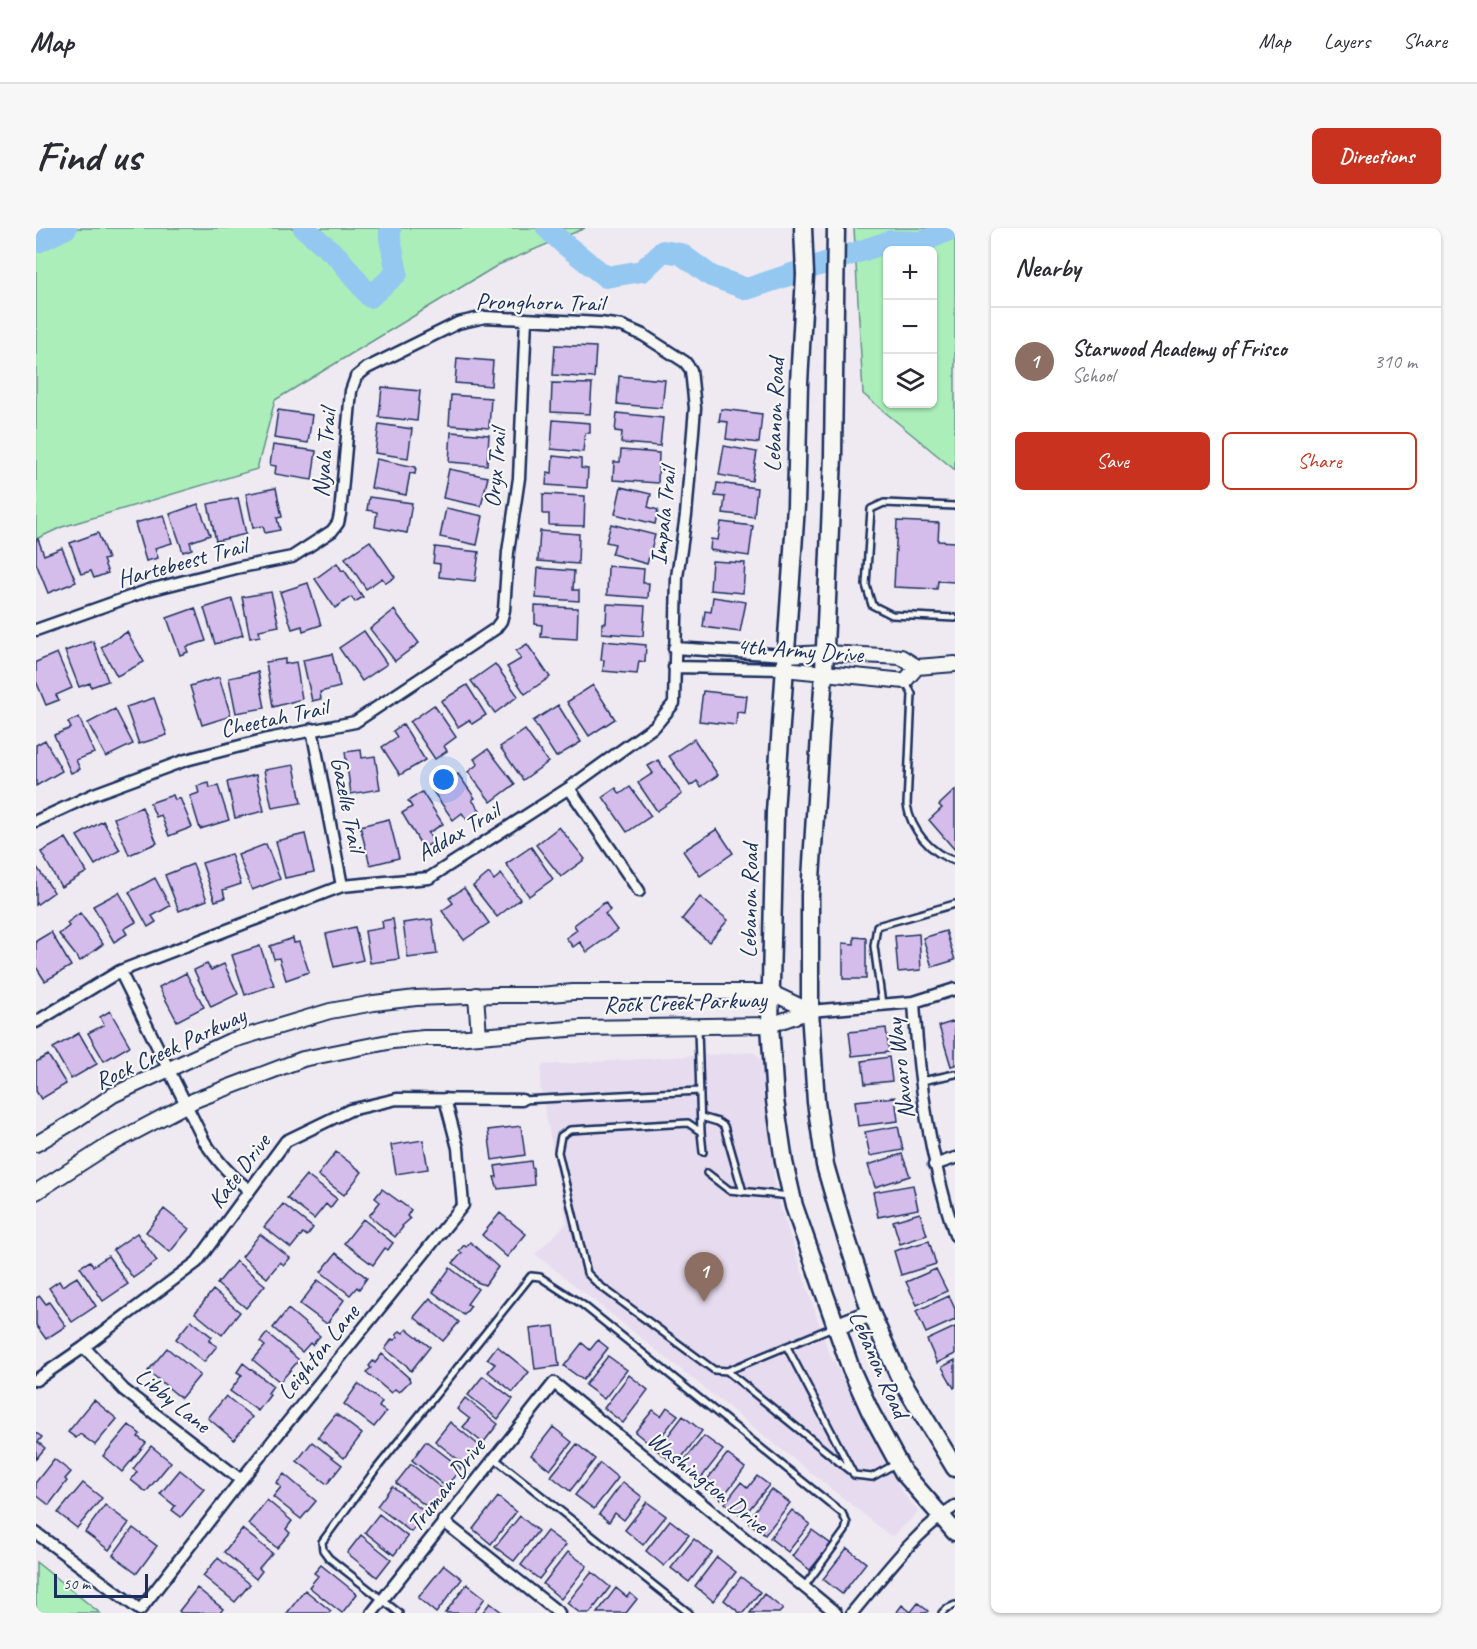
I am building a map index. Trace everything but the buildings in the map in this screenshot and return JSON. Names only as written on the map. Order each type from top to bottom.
[{"type":"main road","name":"Lebanon Road","points":[[803,228],[805,275],[796,506],[775,812],[770,992],[775,1100],[784,1162],[792,1196],[851,1369],[870,1411],[903,1472],[948,1511],[955,1532]]},
{"type":"main road","name":"Lebanon Road","points":[[836,228],[834,388],[825,653],[810,895],[810,1011],[816,1102],[825,1165],[871,1313],[898,1374],[955,1468]]},
{"type":"main road","points":[[835,1327],[871,1313]]},
{"type":"street","name":"Pronghorn Trail","points":[[354,381],[367,368],[458,323],[485,317],[622,326],[643,335],[681,359],[691,370]]},
{"type":"street","name":"Oryx Trail","points":[[501,621],[505,604],[508,552],[519,478],[526,319]]},
{"type":"street","name":"Impala Trail","points":[[674,667],[677,577],[686,515],[695,408],[691,370]]},
{"type":"street","name":"Nyala Trail","points":[[334,528],[340,514],[351,391],[354,381]]},
{"type":"street","name":"Hartebeest Trail","points":[[36,630],[149,590],[236,568],[292,557],[334,528]]},
{"type":"street","name":"Cheetah Trail","points":[[36,821],[94,794],[168,766],[241,745],[359,720],[491,632],[501,621]]},
{"type":"street","name":"4th Army Drive","points":[[674,648],[785,662],[824,672],[905,681]]},
{"type":"street","name":"4th Army Drive","points":[[674,667],[785,662],[825,653],[901,657],[917,667],[955,664]]},
{"type":"street","name":"Addax Trail","points":[[36,1023],[120,971],[342,886],[429,878],[569,788],[655,726],[674,703],[674,667]]},
{"type":"street","points":[[905,681],[917,667]]},
{"type":"street","name":"Gazelle Trail","points":[[312,729],[342,886]]},
{"type":"street","points":[[569,788],[639,891]]},
{"type":"street","points":[[120,971],[204,1142],[234,1179],[250,1190]]},
{"type":"street","points":[[810,1011],[914,1002],[955,989]]},
{"type":"street","name":"Rock Creek Parkway","points":[[36,1143],[76,1120],[112,1095],[230,1041],[330,1011],[416,998],[476,995],[539,995],[573,992],[770,992],[810,1011]]},
{"type":"street","points":[[476,995],[479,1036]]},
{"type":"street","name":"Navaro Way","points":[[914,1002],[920,1081],[934,1165],[955,1235]]},
{"type":"street","name":"Rock Creek Parkway","points":[[36,1192],[106,1147],[185,1105],[303,1059],[393,1041],[581,1028],[770,1025],[810,1011]]},
{"type":"street","name":"Kate Drive","points":[[36,1380],[197,1262],[286,1141],[350,1110],[397,1099],[522,1100]]},
{"type":"street","name":"Leighton Lane","points":[[36,1533],[140,1610],[241,1480],[463,1205],[458,1148],[445,1099]]},
{"type":"street","points":[[934,1165],[955,1158]]},
{"type":"street","name":"Libby Lane","points":[[84,1347],[124,1390],[241,1480]]},
{"type":"street","name":"Truman Drive","points":[[372,1613],[554,1383]]},
{"type":"street","name":"Washington Drive","points":[[554,1383],[836,1613]]},
{"type":"street","points":[[852,1613],[897,1560],[948,1511]]},
{"type":"street","points":[[443,1521],[559,1613]]},
{"type":"lane","points":[[955,506],[884,503],[872,509],[866,585],[872,605],[892,615],[955,618]]},
{"type":"lane","points":[[905,681],[912,694],[909,819],[915,830],[932,847],[945,858],[955,861]]},
{"type":"lane","points":[[882,1004],[874,946],[877,926],[955,904]]},
{"type":"lane","points":[[698,1026],[703,1152]]},
{"type":"lane","points":[[920,1081],[955,1074]]},
{"type":"lane","points":[[522,1100],[700,1091]]},
{"type":"lane","points":[[701,1117],[724,1126],[743,1192]]},
{"type":"lane","points":[[701,1132],[688,1123],[570,1130],[561,1136],[558,1152],[587,1273],[598,1284],[714,1370],[727,1371],[835,1327]]},
{"type":"lane","points":[[707,1173],[729,1190],[792,1196]]},
{"type":"lane","points":[[399,1613],[329,1558],[323,1550],[322,1542],[373,1473],[531,1276],[540,1277],[583,1305],[842,1513],[847,1522],[845,1531],[804,1587]]},
{"type":"lane","points":[[787,1347],[852,1472]]},
{"type":"lane","points":[[727,1371],[854,1475],[872,1477],[898,1462]]},
{"type":"lane","points":[[494,1458],[689,1613]]},
{"type":"lane","points":[[942,1613],[955,1605]]},
{"type":"shaded area","points":[[754,1052],[763,1063],[776,1193],[828,1350],[903,1493],[919,1512],[892,1537],[535,1254],[567,1223],[540,1086],[542,1065]]},
{"type":"green space","points":[[36,228],[585,228],[498,265],[275,400],[257,469],[62,527],[36,539]]},
{"type":"green space","points":[[854,228],[955,228],[955,470],[863,394]]},
{"type":"green space","points":[[36,1562],[100,1613],[36,1613]]},
{"type":"waterway","points":[[36,241],[66,228]]},
{"type":"waterway","points":[[304,228],[339,258],[370,297],[397,273],[390,228]]},
{"type":"waterway","points":[[547,228],[606,277],[642,271],[663,251],[681,254],[711,276],[747,289],[891,241],[922,242],[954,228]]},
{"type":"place","name":"Starwood Academy of Frisco","points":[[704,1302]]}]
